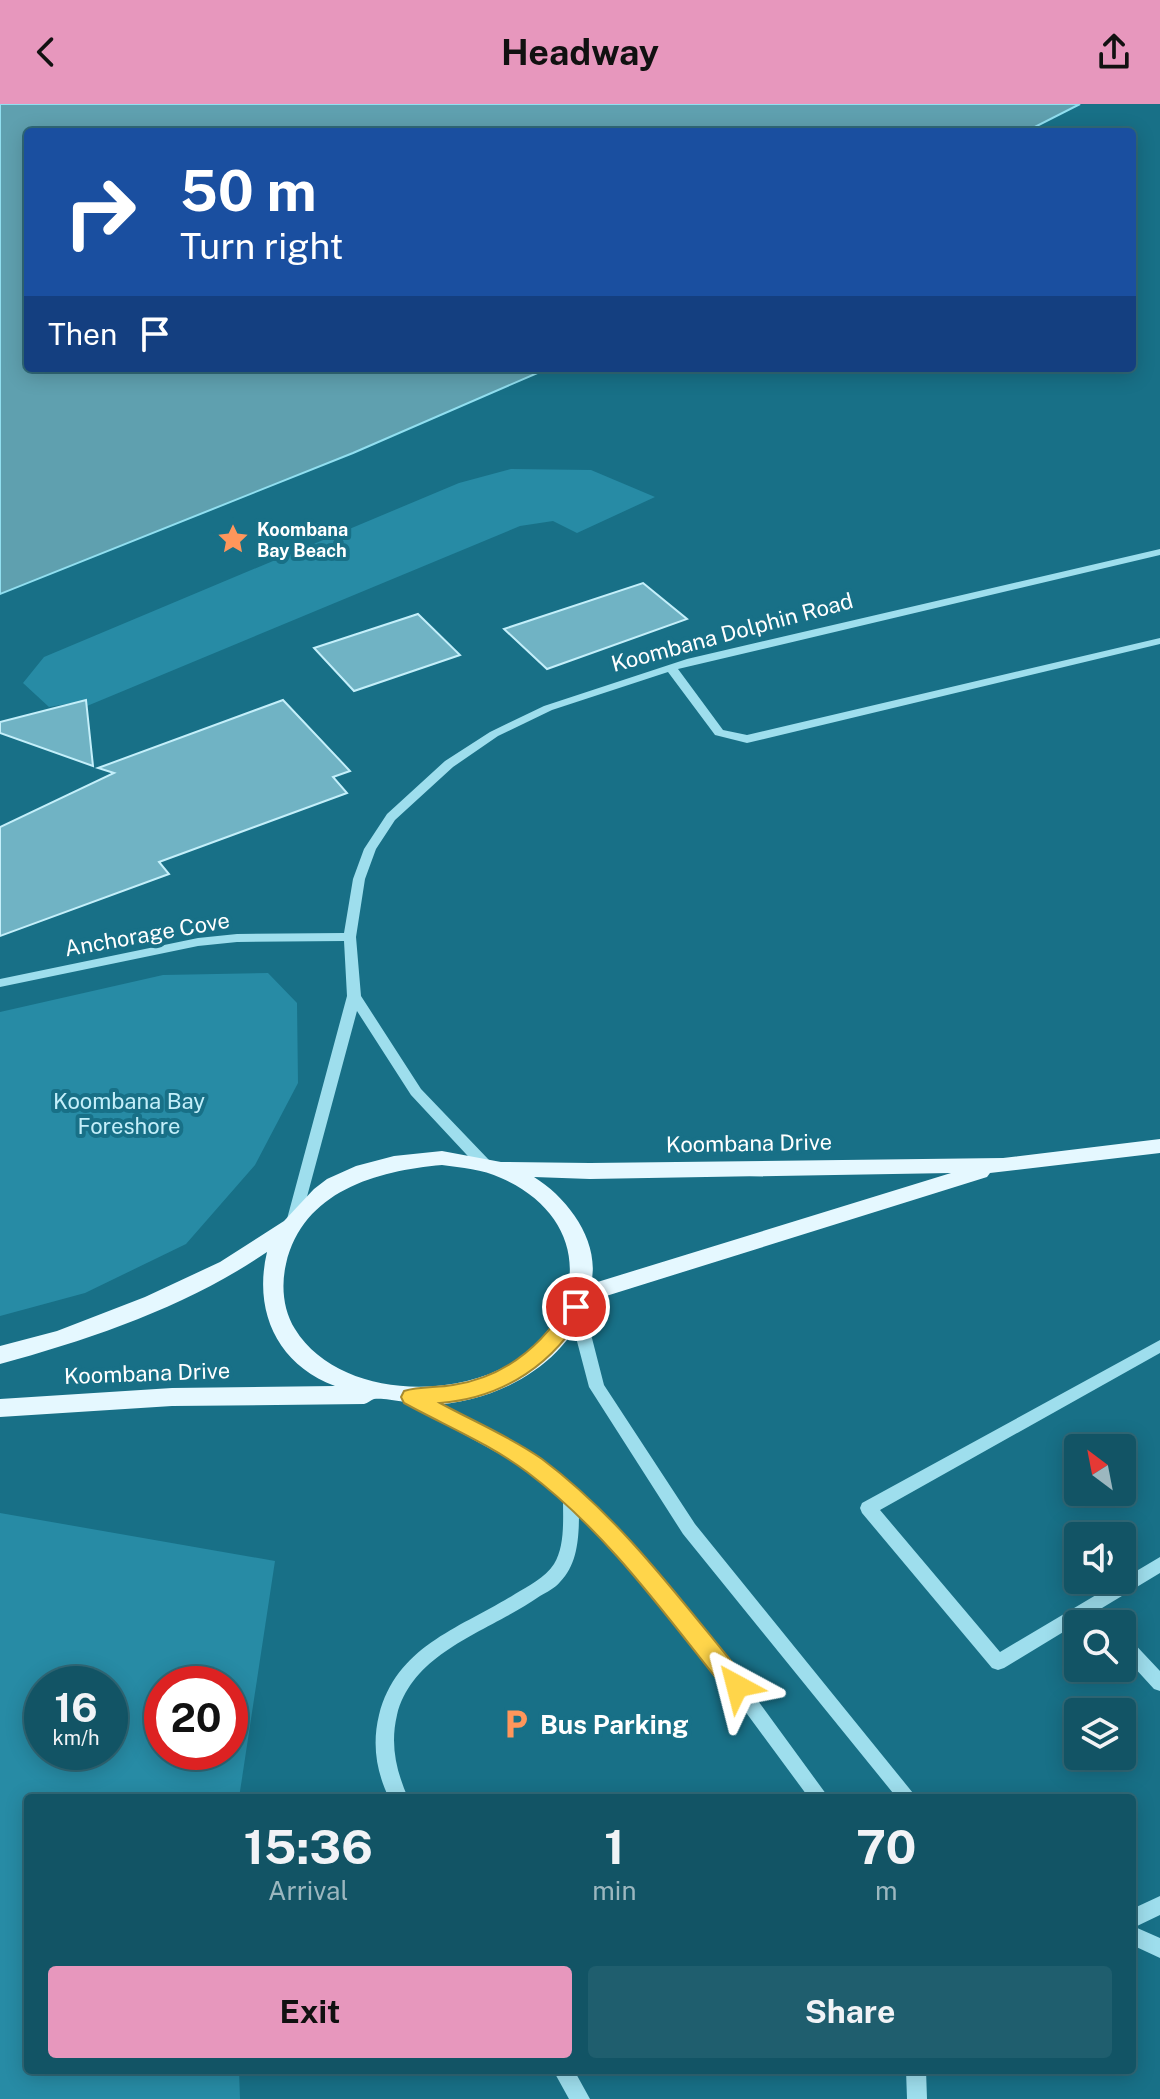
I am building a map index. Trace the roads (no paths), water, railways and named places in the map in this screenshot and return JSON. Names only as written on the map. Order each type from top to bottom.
[{"type":"main road","name":"Koombana Drive","points":[[490,1166],[590,1171],[1003,1165],[1160,1146]]},
{"type":"main road","points":[[442,1158],[490,1166],[530,1183],[558,1206],[576,1233],[583,1264],[578,1302],[558,1337],[531,1363],[495,1382],[454,1394],[401,1396],[345,1383],[308,1360],[282,1330],[271,1295],[273,1259],[292,1222],[323,1193],[346,1180],[399,1161],[442,1158]]},
{"type":"main road","name":"Koombana Drive","points":[[578,1302],[1003,1165]]},
{"type":"main road","name":"Koombana Drive","points":[[0,1355],[61,1339],[153,1303],[228,1268],[292,1222]]},
{"type":"main road","name":"Koombana Drive","points":[[0,1408],[172,1397],[401,1396]]},
{"type":"street","name":"Koombana Dolphin Road","points":[[292,1222],[354,996],[350,937],[352,906],[370,849],[391,817],[418,790],[494,734],[548,708],[671,668],[1160,552]]},
{"type":"street","points":[[671,668],[719,733],[747,739],[1160,641]]},
{"type":"street","name":"Anchorage Cove","points":[[0,983],[198,942],[237,938],[350,937]]},
{"type":"street","name":"Koombana Dolphin Road","points":[[354,996],[416,1092],[490,1166]]},
{"type":"street","points":[[578,1302],[597,1387],[689,1529],[905,1794]]},
{"type":"street","points":[[1160,1346],[868,1508],[998,1662],[1160,1564]]},
{"type":"street","points":[[401,1396],[531,1463],[571,1494],[636,1562],[711,1652],[817,1794]]},
{"type":"street","points":[[396,1794],[390,1784],[384,1743],[388,1709],[401,1679],[422,1655],[516,1604],[555,1576],[572,1539],[571,1494]]},
{"type":"street","points":[[1089,1606],[1093,1610]]},
{"type":"street","points":[[1136,1657],[1160,1683]]},
{"type":"street","points":[[1136,1917],[1160,1905]]},
{"type":"street","points":[[1136,1937],[1160,1948]]},
{"type":"street","points":[[565,2074],[580,2099]]},
{"type":"street","points":[[916,2074],[917,2099]]},
{"type":"place","name":"Koombana Bay Beach","points":[[233,539]]},
{"type":"place","name":"Bus Parking","points":[[516,1724]]},
{"type":"park label","name":"Koombana Bay Foreshore","points":[[129,1114]]}]
